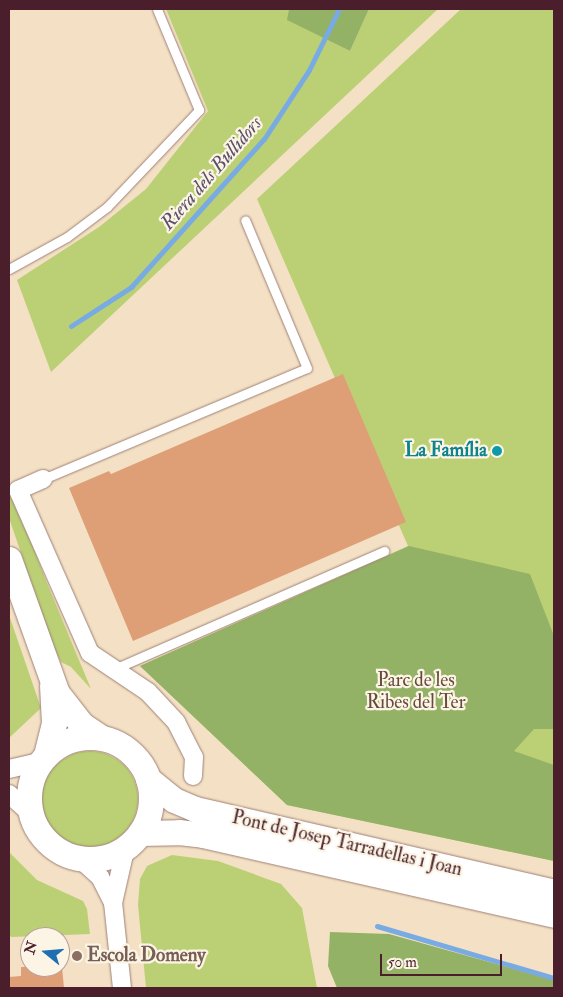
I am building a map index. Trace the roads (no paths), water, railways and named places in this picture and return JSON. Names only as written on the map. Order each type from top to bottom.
[{"type":"street","points":[[43,479],[18,490],[90,653],[148,692],[176,722],[194,757],[193,776]]},
{"type":"street","points":[[9,560],[52,682],[62,703],[81,724],[100,737],[126,748],[140,762],[148,779],[150,807],[133,840],[113,903]]},
{"type":"street","points":[[30,813],[30,786],[43,759],[54,723],[52,682]]},
{"type":"street","points":[[9,769],[43,759],[71,739],[100,737]]},
{"type":"street","name":"Pont de Josep Tarradellas i Joan","points":[[148,779],[174,800],[196,809],[554,892]]},
{"type":"street","points":[[9,794],[30,813],[48,843],[79,858],[100,877],[113,903],[122,988]]},
{"type":"street","name":"Pont de Josep Tarradellas i Joan","points":[[133,840],[180,832],[203,835],[554,915]]},
{"type":"street","points":[[79,858],[99,858],[133,840]]},
{"type":"lane","points":[[9,269],[67,236],[107,207],[200,110],[157,9]]},
{"type":"lane","points":[[43,479],[307,368],[245,220]]},
{"type":"lane","points":[[114,669],[384,552]]},
{"type":"waterway","name":"Riera dels Bullidors","points":[[71,326],[131,287],[264,139],[309,70],[339,9]]},
{"type":"waterway","points":[[377,926],[554,978]]},
{"type":"place","name":"La Família","points":[[497,451]]},
{"type":"place","name":"Escola Domeny","points":[[77,956]]},
{"type":"park label","name":"Parc de les Ribes del Ter","points":[[416,692]]}]
